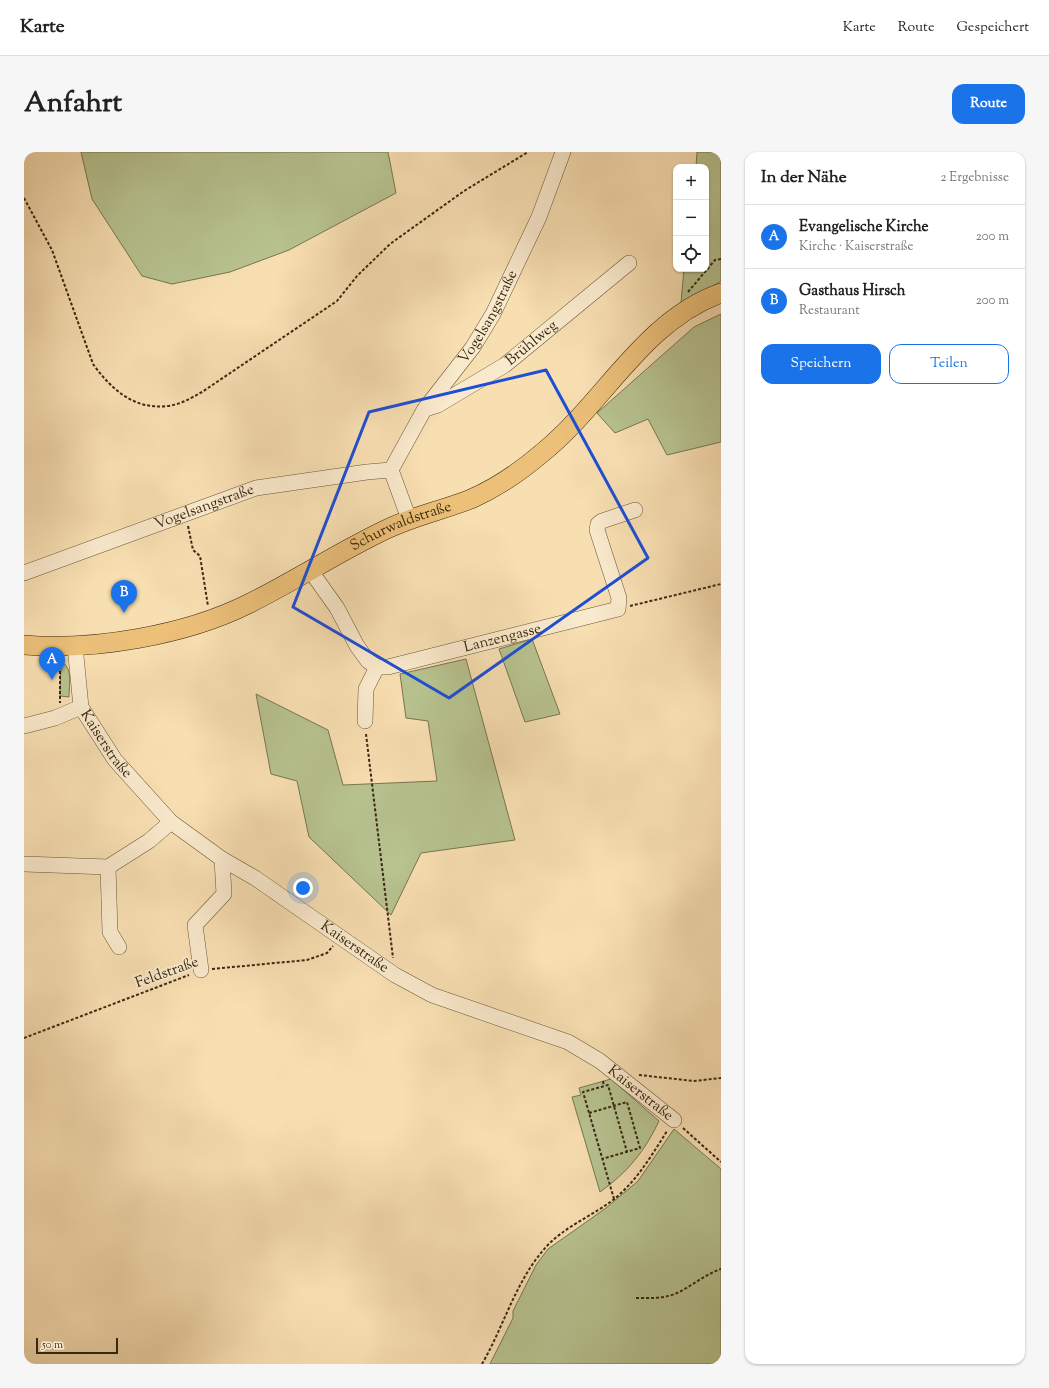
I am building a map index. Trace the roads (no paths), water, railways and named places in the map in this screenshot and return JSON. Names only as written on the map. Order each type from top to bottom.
[{"type":"main road","name":"Schurwaldstraße","points":[[24,645],[50,647],[75,646],[161,633],[210,619],[247,604],[386,529],[409,519],[478,496],[524,467],[570,429],[633,357],[661,329],[690,308],[721,293]]},
{"type":"street","name":"Vogelsangstraße","points":[[24,573],[256,488],[391,470],[424,410],[473,347],[493,314],[539,217],[563,152]]},
{"type":"street","name":"Brühlweg","points":[[424,410],[438,405],[505,364],[629,263]]},
{"type":"street","points":[[391,470],[409,519]]},
{"type":"street","name":"Lanzengasse","points":[[377,667],[399,665],[618,609],[619,598],[597,530],[598,524],[602,521],[636,510]]},
{"type":"street","points":[[310,570],[337,608],[357,646],[368,661],[377,667],[366,689],[365,721]]},
{"type":"street","name":"Kaiserstraße","points":[[75,646],[81,707],[115,760],[170,822],[222,859],[255,878],[395,976],[432,995],[568,1042],[600,1061],[674,1120]]},
{"type":"street","points":[[24,726],[60,716],[81,707]]},
{"type":"street","points":[[24,864],[108,867],[149,841],[170,822]]},
{"type":"street","points":[[201,970],[195,925],[224,894],[222,859]]},
{"type":"street","points":[[108,867],[110,932],[119,947]]},
{"type":"place","name":"Gasthaus Hirsch","points":[[124,613]]},
{"type":"place","name":"Evangelische Kirche","points":[[52,680]]}]
